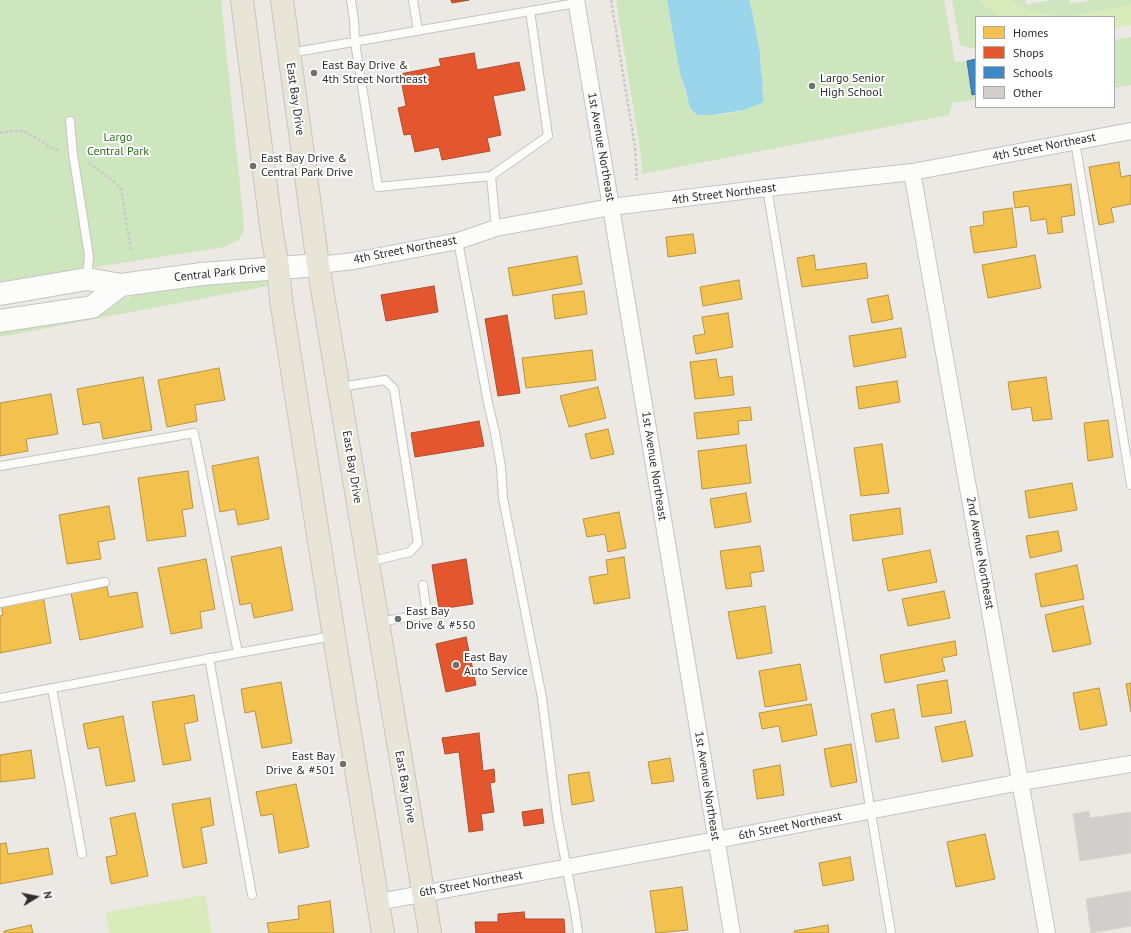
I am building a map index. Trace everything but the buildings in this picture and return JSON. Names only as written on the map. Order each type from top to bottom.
[{"type":"main road","points":[[242,0],[271,226],[278,267],[281,300],[383,933]]},
{"type":"main road","name":"East Bay Drive","points":[[282,0],[318,265],[430,933]]},
{"type":"street","name":"1st Avenue Northeast","points":[[576,1],[732,933]]},
{"type":"street","name":"4th Street Northeast","points":[[318,265],[354,261],[458,241],[496,228],[611,208],[767,188],[912,172],[1131,130]]},
{"type":"street","name":"2nd Avenue Northeast","points":[[912,172],[1047,933]]},
{"type":"street","name":"Central Park Drive","points":[[0,294],[87,279],[121,285],[202,274],[318,265]]},
{"type":"street","name":"Central Park Drive","points":[[0,321],[92,307],[121,285]]},
{"type":"street","name":"6th Street Northeast","points":[[378,902],[1021,782],[1131,764]]},
{"type":"lane","points":[[351,0],[355,42],[378,187],[491,176],[548,136],[530,11]]},
{"type":"lane","points":[[413,0],[418,31]]},
{"type":"lane","points":[[289,53],[530,11],[576,1]]},
{"type":"lane","points":[[70,121],[73,154],[89,256],[87,279]]},
{"type":"lane","points":[[1075,141],[1131,485]]},
{"type":"lane","points":[[491,176],[496,228]]},
{"type":"lane","points":[[767,188],[891,933]]},
{"type":"lane","points":[[458,241],[488,403],[495,432],[501,467],[503,498],[542,698],[557,816],[578,933]]},
{"type":"lane","points":[[339,387],[385,380],[394,389],[418,543],[410,552],[368,562]]},
{"type":"lane","points":[[0,466],[194,433],[238,652]]},
{"type":"lane","points":[[0,603],[105,582]]},
{"type":"lane","points":[[377,622],[428,614],[423,585]]},
{"type":"lane","points":[[0,698],[238,652],[334,636]]},
{"type":"lane","points":[[209,658],[252,895]]},
{"type":"lane","points":[[52,688],[82,854]]},
{"type":"path","points":[[611,0],[635,147],[637,180]]},
{"type":"path","points":[[0,132],[24,131],[52,148],[73,154],[90,163],[116,184],[121,189],[131,250]]},
{"type":"green space","name":"Largo Central Park","points":[[0,0],[221,0],[243,214],[244,229],[239,240],[224,247],[0,282]]},
{"type":"green space","name":"Largo Senior High School","points":[[616,0],[667,0],[680,74],[688,100],[697,115],[726,114],[744,110],[762,103],[764,99],[762,90],[763,80],[761,73],[760,53],[749,0],[944,0],[955,62],[967,61],[972,95],[974,95],[975,99],[953,102],[949,115],[642,174],[641,155]]},
{"type":"green space","points":[[952,0],[979,0],[998,16],[975,16],[975,49],[960,45]]},
{"type":"green space","points":[[979,0],[1009,0],[1030,11],[1057,16],[998,16]]},
{"type":"green space","points":[[1009,0],[1025,0],[1026,5],[1051,0],[1069,0],[1070,4],[1092,0],[1131,0],[1131,5],[1073,16],[1057,16],[1030,11]]},
{"type":"green space","points":[[1131,5],[1131,25],[1115,28],[1115,16],[1073,16]]},
{"type":"green space","points":[[1131,37],[1131,85],[1115,88],[1115,40]]},
{"type":"green space","points":[[267,279],[268,286],[0,337],[0,331],[99,315],[124,297],[130,298],[131,295],[202,284]]},
{"type":"green space","points":[[205,895],[212,933],[109,933],[106,912]]},
{"type":"water","points":[[667,0],[749,0],[760,53],[761,73],[763,80],[762,90],[764,99],[762,103],[744,110],[713,115],[697,115],[690,108],[680,74]]},
{"type":"place","name":"East Bay Drive & 4th Street Northeast","points":[[314,73]]},
{"type":"place","name":"Largo Senior High School","points":[[812,86]]},
{"type":"place","name":"East Bay Drive & Central Park Drive","points":[[253,166]]},
{"type":"place","name":"East Bay Drive & #550","points":[[398,619]]},
{"type":"place","name":"East Bay Auto Service","points":[[456,665]]},
{"type":"place","name":"East Bay Drive & #501","points":[[343,764]]}]
